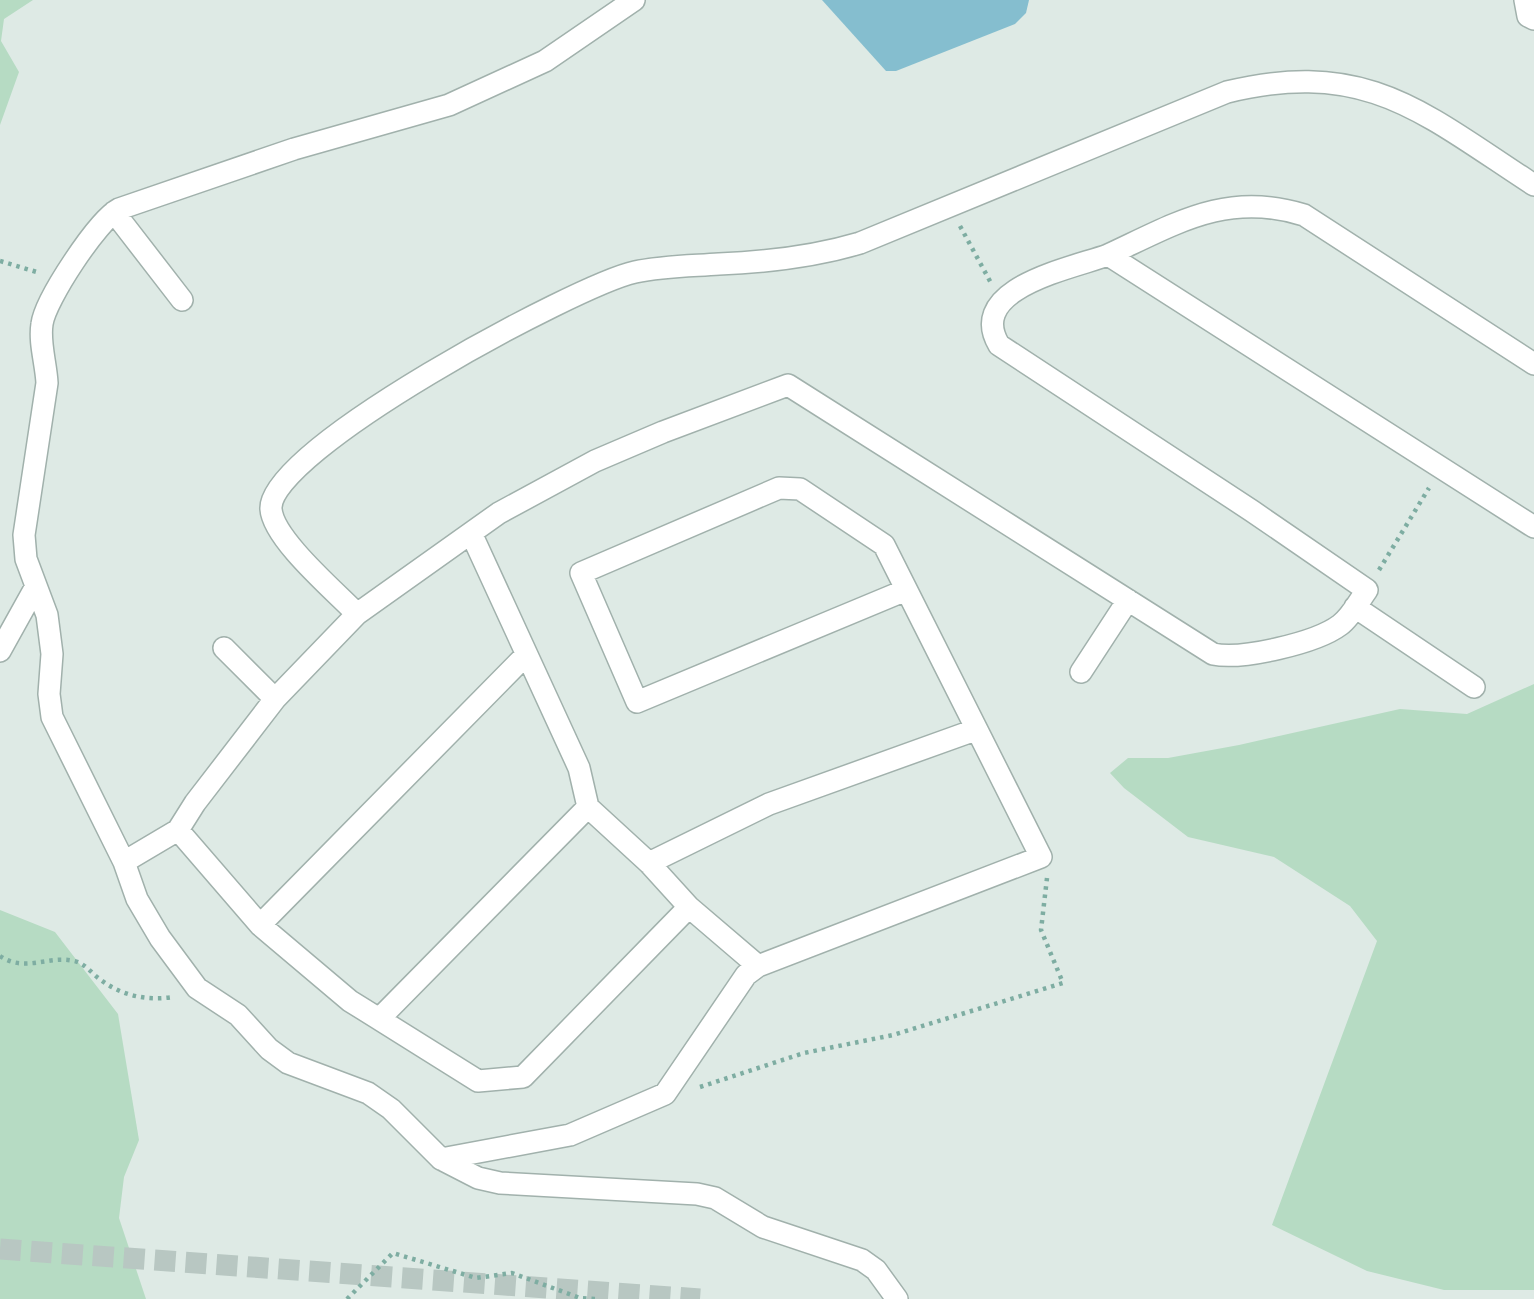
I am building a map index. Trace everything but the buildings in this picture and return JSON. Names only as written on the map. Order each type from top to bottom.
[{"type":"street","points":[[634,0],[545,61],[449,105],[294,149],[114,212],[105,219],[42,321],[41,341],[46,360],[47,383],[24,534],[26,559],[47,615],[52,654],[49,694],[52,717],[124,862],[137,899],[160,938],[197,988],[238,1015],[269,1049],[288,1063],[345,1083],[391,1109],[441,1158],[478,1178],[500,1183],[697,1194],[715,1198],[763,1227],[863,1259],[876,1270],[897,1299]]},
{"type":"street","points":[[1525,0],[1528,16],[1534,19]]},
{"type":"street","points":[[357,614],[280,531],[270,505],[276,490],[291,471],[373,409],[446,363],[591,287],[634,272],[677,266],[791,260],[824,254],[860,243],[948,204],[1227,92],[1265,83],[1305,80],[1345,84],[1396,100],[1420,111],[1534,186]]},
{"type":"street","points":[[1474,687],[1252,511],[1007,354],[996,340],[992,328],[995,311],[1001,300],[1015,290],[1108,255],[1188,217],[1217,208],[1248,204],[1278,207],[1304,215],[1534,364]]},
{"type":"street","points":[[114,212],[182,300]]},
{"type":"street","points":[[1108,255],[1534,527]]},
{"type":"street","points":[[124,862],[178,830],[195,803],[275,699],[357,614],[499,513],[595,461],[663,432],[789,385],[1213,654],[1231,657],[1322,636],[1343,624],[1361,599]]},
{"type":"street","points":[[441,1158],[570,1135],[665,1094],[746,975],[758,966],[1041,857],[884,545],[800,489],[779,488],[581,573],[637,702],[905,590]]},
{"type":"street","points":[[471,533],[525,656],[579,768],[588,807],[649,863],[689,907],[758,966]]},
{"type":"street","points":[[0,651],[35,587]]},
{"type":"street","points":[[1081,672],[1128,600]]},
{"type":"street","points":[[224,648],[275,699]]},
{"type":"street","points":[[260,925],[525,656]]},
{"type":"street","points":[[649,863],[769,804],[975,730]]},
{"type":"street","points":[[379,1019],[588,807]]},
{"type":"street","points":[[178,830],[260,925],[350,1001],[478,1081],[523,1077],[689,907]]},
{"type":"path","points":[[948,204],[1001,300]]},
{"type":"path","points":[[0,261],[65,280]]},
{"type":"path","points":[[1361,599],[1441,469]]},
{"type":"path","points":[[665,1094],[682,1093],[804,1053],[893,1035],[1063,983],[1041,930],[1048,871],[1041,857]]},
{"type":"path","points":[[0,956],[10,963],[29,965],[64,959],[79,961],[102,981],[132,995],[152,1000],[197,988]]},
{"type":"path","points":[[347,1299],[393,1253],[476,1278],[512,1273],[580,1298],[594,1299]]},
{"type":"green space","points":[[0,0],[33,0],[4,19],[1,41],[19,72],[0,125]]},
{"type":"green space","points":[[1534,684],[1534,1290],[1444,1290],[1367,1271],[1272,1225],[1377,941],[1350,906],[1274,857],[1188,837],[1124,788],[1110,773],[1128,758],[1168,758],[1400,709],[1467,714]]},
{"type":"green space","points":[[0,910],[55,932],[118,1014],[139,1140],[124,1177],[119,1218],[146,1299],[0,1299]]},
{"type":"water","points":[[822,0],[1029,0],[1026,13],[1015,24],[896,71],[886,71]]},
{"type":"tunnel","points":[[0,1249],[700,1299]]}]
